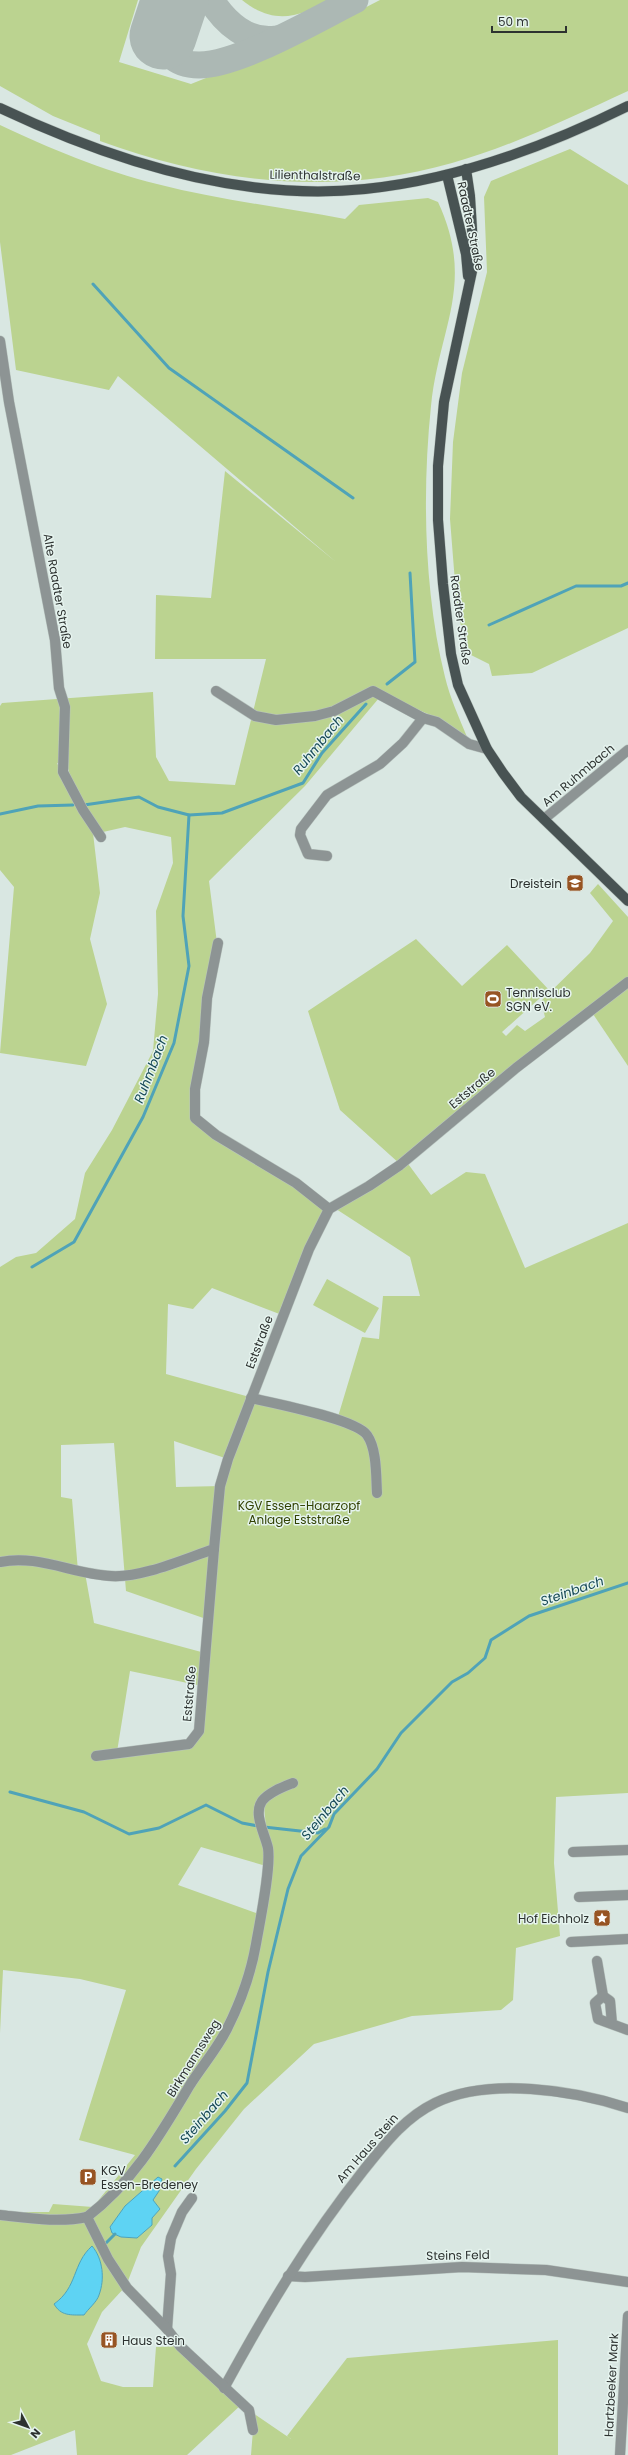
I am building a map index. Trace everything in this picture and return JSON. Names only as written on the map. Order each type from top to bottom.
[{"type":"main road","name":"Lilienthalstraße","points":[[0,108],[72,140],[125,158],[195,177],[255,187],[326,191],[365,189],[447,175],[567,133],[628,106]]},
{"type":"main road","name":"Raadter Straße","points":[[466,169],[470,196],[474,262],[444,402],[438,466],[438,520],[443,584],[453,660],[458,685],[487,749],[521,797],[628,901]]},
{"type":"main road","name":"Raadter Straße","points":[[447,175],[466,254],[469,282]]},
{"type":"street","name":"Alte Raadter Straße","points":[[0,341],[9,402],[55,640],[59,688],[65,708],[64,772],[83,810],[101,837]]},
{"type":"street","points":[[216,691],[255,716],[276,720],[316,716],[334,711],[373,691],[423,718],[437,722],[469,744],[487,749]]},
{"type":"street","points":[[327,856],[308,854],[300,836],[301,829],[327,795],[380,764],[403,743],[423,718]]},
{"type":"street","name":"Am Ruhmbach","points":[[544,819],[628,750]]},
{"type":"street","points":[[218,943],[207,998],[204,1042],[195,1089],[195,1118],[216,1135],[296,1183],[329,1209]]},
{"type":"street","name":"Eststraße","points":[[96,1756],[189,1744],[199,1731],[220,1486],[251,1398],[309,1249],[329,1209],[369,1186],[400,1165],[516,1068],[628,982]]},
{"type":"street","points":[[251,1398],[335,1420],[361,1429],[367,1436],[371,1445],[376,1493]]},
{"type":"street","points":[[0,1562],[30,1559],[69,1570],[122,1576],[214,1549]]},
{"type":"street","name":"Birkmannsweg","points":[[0,2215],[58,2220],[72,2220],[87,2217],[116,2194],[146,2159],[226,2030],[242,1993],[256,1945],[267,1868],[268,1847],[261,1824],[260,1807],[262,1801],[270,1795],[293,1783]]},
{"type":"street","points":[[573,1852],[628,1850]]},
{"type":"street","points":[[579,1897],[628,1894]]},
{"type":"street","points":[[571,1942],[628,1939]]},
{"type":"street","points":[[597,1961],[603,1996],[610,2001],[612,2024]]},
{"type":"street","points":[[603,1996],[595,2002],[598,2019],[628,2030]]},
{"type":"street","name":"Am Haus Stein","points":[[224,2388],[288,2276],[342,2197],[393,2135],[407,2121],[435,2103],[462,2093],[500,2089],[576,2095],[628,2108]]},
{"type":"street","points":[[167,2329],[171,2274],[168,2256],[172,2238],[182,2212],[192,2198]]},
{"type":"street","points":[[87,2217],[108,2259],[127,2288],[167,2329],[180,2346],[249,2410],[253,2430]]},
{"type":"street","name":"Steins Feld","points":[[288,2276],[305,2277],[462,2267],[509,2268],[590,2275],[628,2282]]},
{"type":"street","name":"Hartzbeeker Mark","points":[[623,2453],[628,2316]]},
{"type":"green space","points":[[0,0],[138,0],[119,62],[191,84],[308,37],[380,0],[628,0],[628,91],[519,140],[452,163],[407,174],[363,180],[319,182],[274,180],[231,175],[187,167],[100,141],[100,135],[53,116],[0,86]]},
{"type":"green space","points":[[242,0],[331,0],[308,11],[286,16],[276,16],[254,8]]},
{"type":"green space","name":"KGV Essen-Haarzopf Anlage Eststraße","points":[[0,125],[37,142],[117,173],[204,195],[345,219],[359,205],[428,198],[438,202],[449,231],[454,257],[455,282],[452,305],[435,378],[431,406],[426,473],[427,542],[429,577],[438,645],[449,692],[467,737],[443,721],[371,688],[367,693],[379,698],[305,786],[209,881],[217,943],[206,998],[203,1042],[193,1089],[193,1118],[215,1136],[295,1184],[327,1209],[309,1246],[282,1315],[212,1288],[193,1309],[168,1304],[166,1374],[334,1420],[354,1427],[337,1420],[362,1337],[379,1339],[383,1296],[420,1296],[410,1257],[333,1207],[369,1187],[406,1161],[431,1195],[466,1172],[485,1174],[525,1268],[628,1223],[628,1793],[556,1797],[554,1863],[560,1936],[516,1948],[513,2000],[501,2010],[412,2016],[314,2044],[244,2109],[196,2169],[141,2247],[126,2286],[102,2312],[87,2344],[101,2381],[123,2387],[153,2387],[156,2347],[180,2346],[242,2404],[187,2455],[77,2455],[75,2430],[11,2455],[0,2455],[0,2212],[49,2212],[53,2204],[93,2207],[135,2155],[79,2140],[126,1990],[80,1979],[3,1970],[0,2033],[0,1562],[33,1562],[85,1573],[94,1623],[205,1653],[202,1686],[130,1671],[116,1758],[190,1745],[197,1739],[209,1620],[126,1591],[114,1443],[61,1445],[61,1497],[72,1499],[78,1571],[30,1560],[11,1559],[0,1561],[0,1267],[16,1257],[36,1253],[75,1219],[85,1173],[112,1130],[153,1051],[158,994],[156,911],[173,863],[171,837],[125,827],[103,832],[76,791],[67,764],[57,763],[74,801],[93,833],[100,893],[90,939],[107,1004],[86,1066],[0,1053],[14,887],[0,870],[0,706],[2,703],[153,692],[156,757],[169,781],[235,785],[266,659],[155,659],[156,595],[211,598],[225,471],[336,562],[118,376],[109,390],[16,370],[0,242]],"holes":[[[354,1427],[360,1430],[367,1437],[374,1454],[377,1489],[369,1443],[365,1436]],[[174,1441],[228,1459],[221,1486],[176,1487]],[[262,1792],[266,1850],[266,1862]],[[201,1847],[266,1866],[262,1913],[248,1976],[239,2004],[228,2030],[195,2079],[167,2129],[149,2152],[225,2030],[244,1985],[255,1944],[259,1914],[178,1885]],[[158,2177],[161,2179],[159,2191],[153,2200],[160,2209],[152,2218],[152,2225],[137,2238],[121,2237],[112,2233],[110,2227],[125,2206]],[[92,2246],[101,2263],[102,2282],[98,2298],[84,2315],[63,2313],[54,2304],[68,2290],[81,2260]]]},
{"type":"green space","points":[[570,149],[628,185],[628,628],[532,673],[492,676],[489,664],[465,652],[456,595],[450,519],[453,442],[462,373],[487,272],[484,197],[491,181]]},
{"type":"green space","points":[[598,884],[628,917],[628,978],[400,1164],[340,1110],[308,1011],[416,939],[462,986],[507,945],[549,990],[502,1032],[506,1036],[517,1025],[525,1031],[545,1017],[541,1001],[590,953],[613,921],[590,893]]},
{"type":"green space","points":[[628,988],[628,1066],[593,1014]]},
{"type":"green space","points":[[327,1279],[379,1308],[365,1333],[313,1305]]},
{"type":"green space","points":[[558,2340],[558,2455],[251,2455],[253,2430],[250,2411],[291,2439],[287,2436],[347,2358]]},
{"type":"water","points":[[158,2177],[162,2179],[159,2191],[153,2200],[160,2209],[152,2218],[152,2225],[137,2238],[121,2237],[112,2233],[110,2227],[125,2206]]},
{"type":"water","points":[[92,2246],[99,2257],[102,2269],[102,2282],[98,2298],[84,2315],[70,2315],[63,2313],[54,2304],[67,2290],[81,2260]]},
{"type":"waterway","points":[[93,284],[169,368],[353,498]]},
{"type":"waterway","points":[[387,684],[415,662],[410,573]]},
{"type":"waterway","name":"Ruhmbach","points":[[489,625],[576,586],[621,586],[628,583]]},
{"type":"waterway","name":"Ruhmbach","points":[[84,805],[139,797],[158,807],[189,815],[222,813],[303,783],[322,753],[366,704]]},
{"type":"waterway","name":"Ruhmbach","points":[[0,814],[38,806],[73,805]]},
{"type":"waterway","name":"Ruhmbach","points":[[32,1267],[74,1242],[143,1117],[174,1043],[189,966],[183,916],[189,815]]},
{"type":"waterway","name":"Steinbach","points":[[175,2166],[225,2111],[247,2083],[268,1972],[288,1889],[301,1856],[329,1827],[334,1814],[377,1769],[401,1733],[452,1682],[468,1673],[485,1658],[491,1640],[529,1616],[628,1583]]},
{"type":"waterway","points":[[10,1792],[84,1812],[129,1834],[159,1828],[206,1805],[242,1823],[258,1826]]},
{"type":"waterway","points":[[264,1827],[318,1833],[325,1829]]},
{"type":"waterway","points":[[105,2244],[115,2234]]},
{"type":"taxiway","points":[[211,0],[230,24],[238,30],[256,38],[276,39]]},
{"type":"taxiway","points":[[163,36],[166,49],[177,60],[195,65],[216,63],[235,58],[278,40],[355,0]]},
{"type":"runway","points":[[163,36],[175,0]]},
{"type":"place","name":"Dreistein","points":[[575,883]]},
{"type":"place","name":"Tennisclub SGN eV.","points":[[493,999]]},
{"type":"place","name":"Hof Eichholz","points":[[602,1918]]},
{"type":"place","name":"KGV Essen-Bredeney","points":[[88,2177]]},
{"type":"place","name":"Haus Stein","points":[[109,2340]]}]
